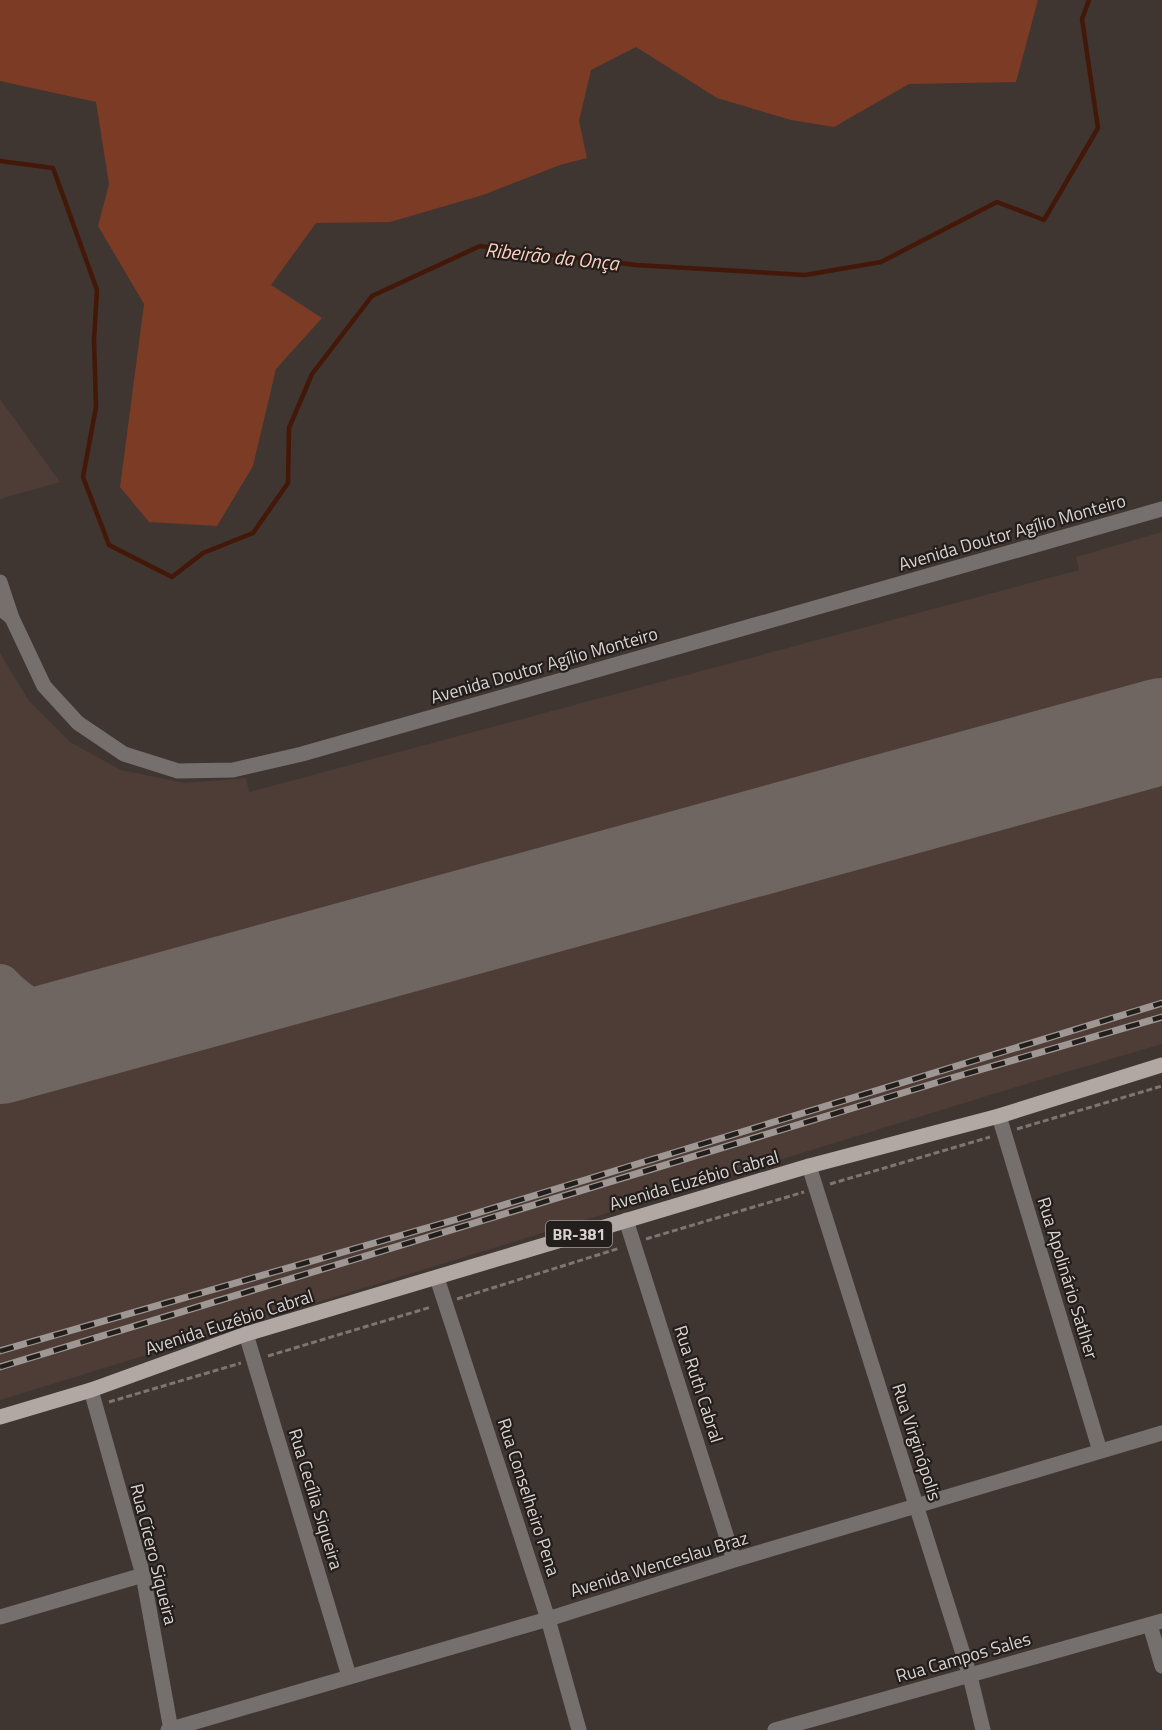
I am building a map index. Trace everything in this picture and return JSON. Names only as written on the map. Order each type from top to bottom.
[{"type":"main road","name":"Avenida Euzébio Cabral","points":[[0,1417],[91,1390],[246,1334],[809,1166],[999,1116],[1162,1065]]},
{"type":"street","name":"Avenida Doutor Agílio Monteiro","points":[[0,608],[12,618],[44,686],[78,723],[124,754],[178,771],[233,770],[303,754],[1162,509]]},
{"type":"street","points":[[0,582],[12,618]]},
{"type":"street","name":"Rua Apolinário Satlher","points":[[999,1116],[1100,1451]]},
{"type":"street","name":"Rua Virginópolis","points":[[809,1166],[970,1676],[983,1730]]},
{"type":"street","name":"Rua Ruth Cabral","points":[[626,1220],[734,1560]]},
{"type":"street","name":"Rua Conselheiro Pena","points":[[437,1278],[548,1619],[579,1730]]},
{"type":"street","name":"Rua Cecília Siqueira","points":[[246,1334],[349,1676]]},
{"type":"street","name":"Rua Cícero Siqueira","points":[[91,1390],[143,1575],[170,1730]]},
{"type":"street","name":"Avenida Wenceslau Braz","points":[[170,1730],[548,1619],[734,1560],[1162,1433]]},
{"type":"street","points":[[0,1617],[143,1575]]},
{"type":"street","points":[[1156,1623],[1162,1666]]},
{"type":"street","name":"Rua Campos Sales","points":[[775,1730],[1156,1623]]},
{"type":"path","points":[[95,1406],[445,1303],[633,1243],[1162,1086]]},
{"type":"shaded area","points":[[0,0],[1038,0],[1016,82],[909,84],[834,127],[791,120],[717,98],[636,47],[591,70],[579,121],[587,158],[560,165],[483,195],[390,222],[316,223],[271,285],[322,318],[276,369],[253,466],[217,526],[149,522],[120,487],[144,304],[98,226],[109,184],[96,102],[0,81]]},
{"type":"shaded area","points":[[0,399],[60,482],[0,499]]},
{"type":"shaded area","points":[[1162,532],[1162,1044],[0,1400],[0,653],[29,701],[70,742],[121,770],[185,783],[246,778],[249,792],[1079,570],[1076,557]]},
{"type":"waterway","name":"Ribeirão da Onça","points":[[0,161],[53,168],[97,290],[94,340],[96,407],[83,477],[109,545],[172,577],[203,553],[253,533],[288,483],[289,428],[312,374],[372,296],[480,246],[636,265],[805,275],[881,262],[997,202],[1044,220],[1098,128],[1082,19],[1089,0]]},
{"type":"taxiway","points":[[0,985],[25,1006],[38,1013],[66,1020],[113,1020]]},
{"type":"runway","points":[[0,1051],[1162,731]]},
{"type":"railway","points":[[0,1351],[461,1218],[1162,1003]]},
{"type":"railway","points":[[0,1367],[955,1077],[1162,1017]]}]
